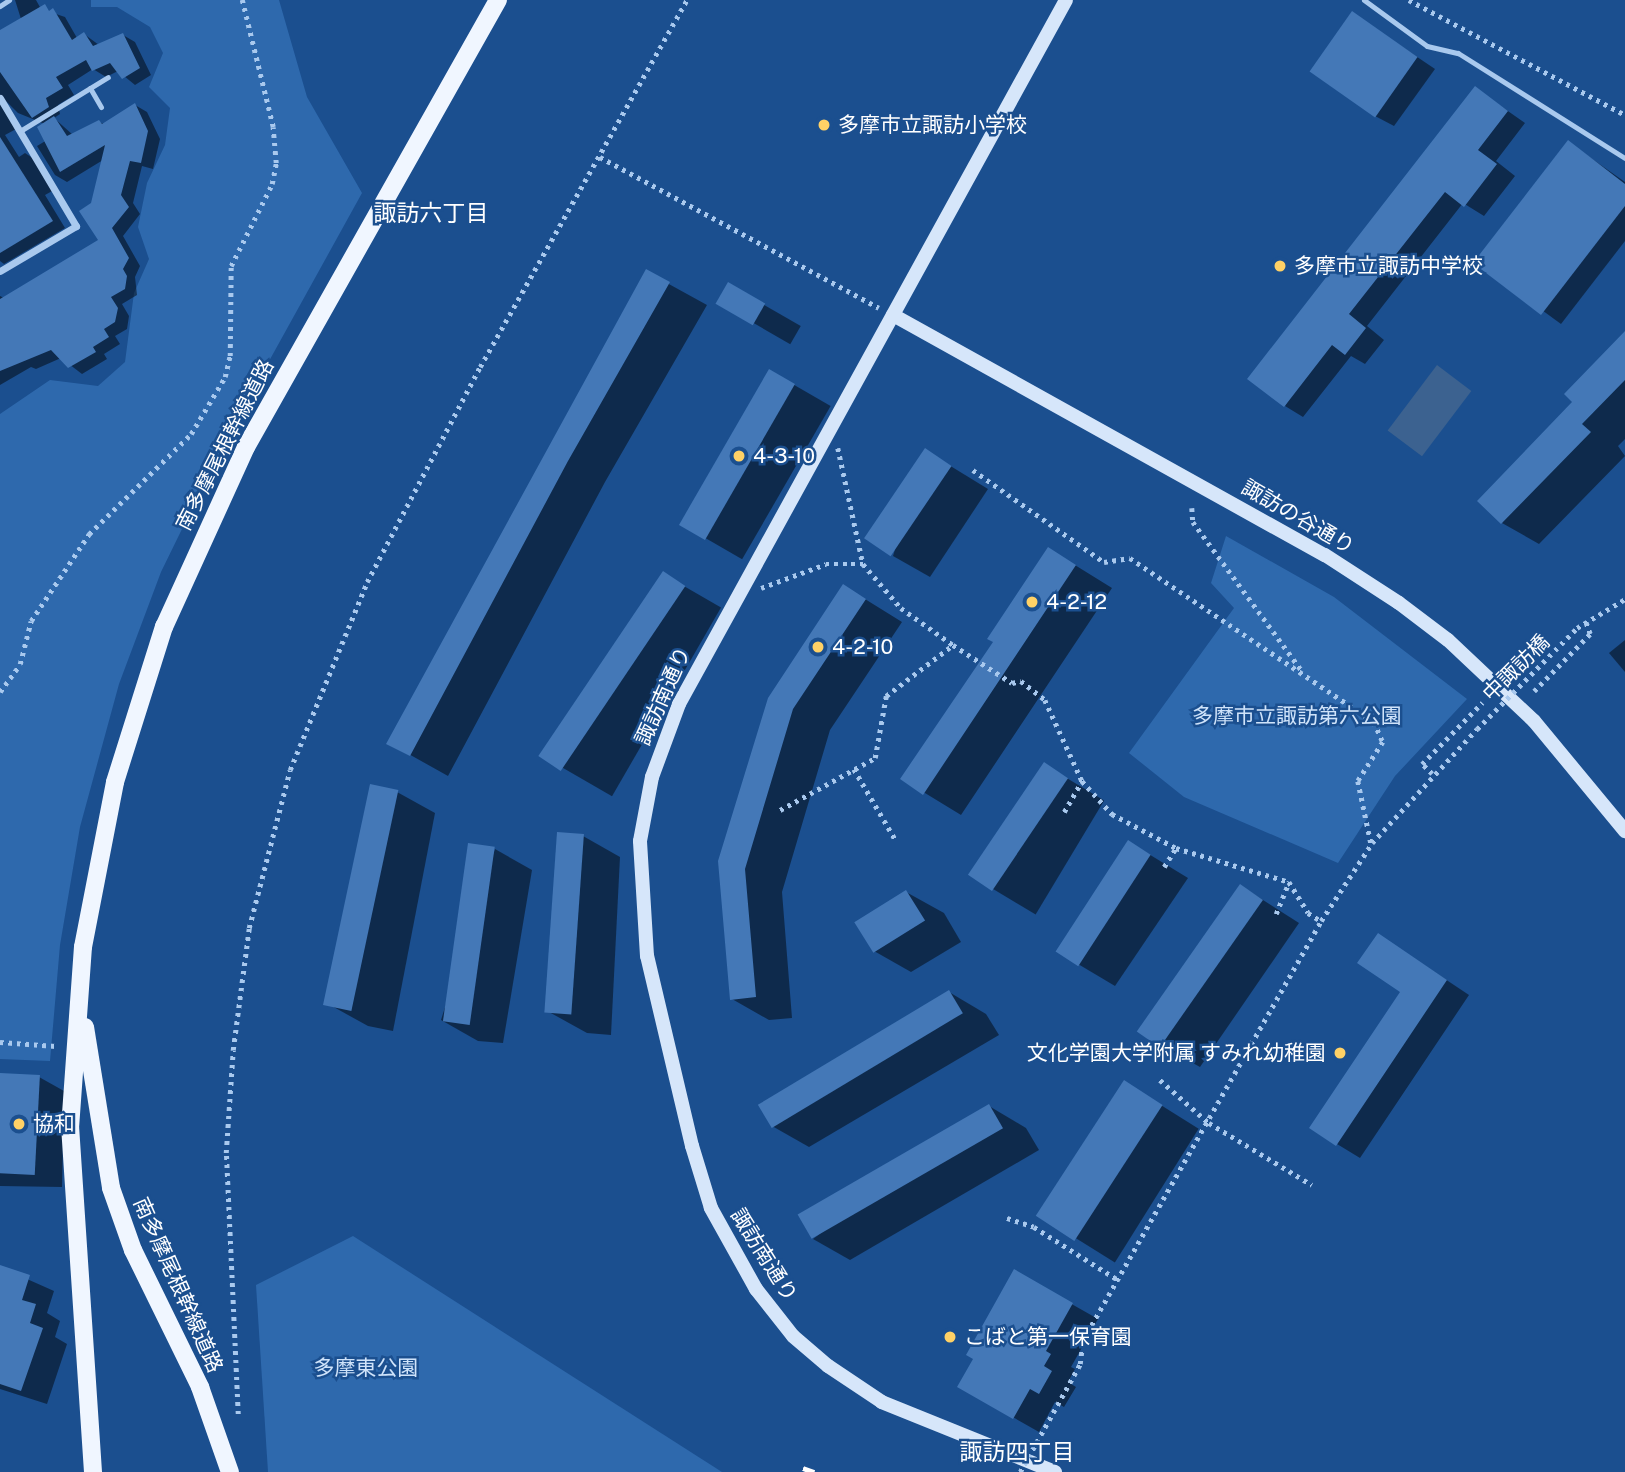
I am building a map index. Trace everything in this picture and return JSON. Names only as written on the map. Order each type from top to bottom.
[{"type":"main road","name":"南多摩尾根幹線道路","points":[[93,1472],[70,1128],[83,947],[115,782],[164,626],[259,423],[498,0]]},
{"type":"main road","name":"南多摩尾根幹線道路","points":[[83,947],[90,1077],[111,1188],[133,1250],[200,1387],[230,1472]]},
{"type":"street","name":"諏訪南通り","points":[[1055,1472],[921,1421],[828,1366],[793,1335],[756,1289],[711,1208],[647,956],[640,841],[662,742],[746,580],[1066,0]]},
{"type":"street","points":[[0,98],[76,226],[0,271]]},
{"type":"street","name":"諏訪の谷通り","points":[[893,315],[1325,555],[1399,603],[1448,640],[1534,721],[1625,831]]},
{"type":"lane","points":[[0,5],[9,0]]},
{"type":"lane","points":[[1364,0],[1427,46],[1458,53],[1625,158]]},
{"type":"lane","points":[[20,131],[108,77]]},
{"type":"lane","points":[[90,88],[101,107]]},
{"type":"path","points":[[0,692],[20,664],[31,621],[74,555],[106,514],[191,434],[225,377],[230,356],[231,266],[272,184],[276,163],[274,127],[243,0]]},
{"type":"path","points":[[238,1414],[226,1153],[240,990],[266,849],[290,770],[367,582],[480,367],[687,0]]},
{"type":"path","points":[[1409,0],[1625,115]]},
{"type":"path","points":[[600,158],[893,315]]},
{"type":"path","points":[[837,447],[863,564],[901,608],[1012,683],[1021,681],[1045,700],[1082,781],[1112,814],[1175,848],[1289,882],[1308,912],[1321,921]]},
{"type":"path","points":[[973,470],[1104,562],[1130,558],[1304,674],[1382,732],[1383,742],[1358,781],[1372,844]]},
{"type":"path","points":[[1192,508],[1193,522],[1304,674]]},
{"type":"path","points":[[746,580],[765,590],[825,564],[863,564]]},
{"type":"path","points":[[1534,691],[1590,634],[1586,624],[1625,599]]},
{"type":"path","name":"中諏訪橋","points":[[1020,1472],[1080,1364],[1083,1340],[1209,1123],[1321,921],[1372,844],[1432,774],[1577,628],[1586,624]]},
{"type":"path","points":[[780,810],[875,758],[886,696],[953,645]]},
{"type":"path","points":[[1432,774],[1422,764],[1482,703]]},
{"type":"path","points":[[854,769],[895,839]]},
{"type":"path","points":[[1064,812],[1082,781]]},
{"type":"path","points":[[1164,867],[1175,848]]},
{"type":"path","points":[[1276,914],[1289,882]]},
{"type":"path","points":[[0,1042],[57,1046]]},
{"type":"path","points":[[1160,1080],[1209,1123],[1312,1185]]},
{"type":"path","points":[[1007,1219],[1034,1227],[1118,1280]]},
{"type":"green space","points":[[91,0],[279,0],[307,97],[362,193],[226,439],[161,572],[119,684],[80,827],[60,945],[50,1061],[0,1059],[0,414],[50,380],[98,386],[125,362],[134,293],[149,259],[138,227],[147,183],[165,145],[170,108],[149,87],[163,53],[150,27],[117,7],[91,7]]},
{"type":"green space","name":"多摩市立諏訪第六公園","points":[[1226,536],[1334,597],[1467,699],[1395,776],[1338,863],[1184,797],[1129,753],[1234,608],[1211,583]]},
{"type":"green space","name":"多摩東公園","points":[[353,1236],[722,1472],[268,1472],[256,1285]]},
{"type":"shaded area","points":[[1437,365],[1471,391],[1422,456],[1388,430]]},
{"type":"building","points":[[45,4],[49,11],[53,8],[72,40],[84,32],[93,46],[123,33],[140,68],[122,79],[110,63],[92,71],[86,60],[56,77],[63,88],[46,98],[49,107],[32,118],[0,72],[0,30]]},
{"type":"building","points":[[1352,11],[1418,57],[1375,118],[1310,72]]},
{"type":"building","points":[[1475,86],[1508,111],[1478,150],[1497,164],[1464,207],[1445,192],[1349,314],[1366,328],[1345,355],[1332,345],[1284,407],[1247,379]]},
{"type":"building","points":[[135,103],[148,131],[141,163],[130,161],[121,195],[129,207],[112,228],[129,258],[123,269],[127,276],[125,289],[111,297],[118,308],[115,322],[104,329],[109,337],[93,347],[96,352],[68,368],[51,350],[0,371],[0,299],[98,240],[79,211],[91,203],[105,145],[60,172],[37,127],[54,116],[67,136],[99,120],[102,124]]},
{"type":"building","points":[[0,137],[53,221],[0,253]]},
{"type":"building","points":[[1568,140],[1625,184],[1625,206],[1541,315],[1473,263]]},
{"type":"building","points":[[646,269],[670,282],[568,461],[410,756],[386,744]]},
{"type":"building","points":[[728,282],[765,303],[753,325],[716,304]]},
{"type":"building","points":[[1625,331],[1625,380],[1582,424],[1591,432],[1501,524],[1477,501],[1572,402],[1564,394]]},
{"type":"building","name":"4-3-10","points":[[769,369],[795,384],[705,540],[679,525]]},
{"type":"building","points":[[925,448],[952,466],[891,556],[864,538]]},
{"type":"building","points":[[1048,547],[1076,565],[923,795],[900,779],[993,642],[987,639]]},
{"type":"building","points":[[663,571],[685,586],[561,771],[538,756]]},
{"type":"building","points":[[843,584],[866,599],[793,709],[745,869],[756,997],[730,1000],[718,861],[768,698]]},
{"type":"building","points":[[1044,762],[1068,778],[992,891],[968,875]]},
{"type":"building","points":[[370,784],[398,790],[351,1011],[323,1005]]},
{"type":"building","points":[[557,832],[584,834],[571,1014],[544,1013]]},
{"type":"building","points":[[1128,840],[1151,855],[1078,966],[1056,952]]},
{"type":"building","points":[[468,843],[495,847],[470,1025],[443,1021]]},
{"type":"building","points":[[1240,884],[1263,900],[1160,1048],[1137,1031]]},
{"type":"building","points":[[906,890],[925,921],[873,953],[854,922]]},
{"type":"building","points":[[1378,933],[1447,980],[1336,1146],[1309,1128],[1400,992],[1357,963]]},
{"type":"building","points":[[949,990],[963,1013],[772,1128],[758,1105]]},
{"type":"building","name":"協和","points":[[0,1073],[40,1075],[35,1175],[0,1173]]},
{"type":"building","points":[[1124,1080],[1163,1105],[1074,1241],[1036,1216]]},
{"type":"building","points":[[989,1104],[1003,1128],[812,1239],[798,1214]]},
{"type":"building","points":[[0,1265],[30,1275],[22,1300],[36,1304],[30,1323],[43,1328],[21,1391],[0,1384]]},
{"type":"building","points":[[1014,1269],[1073,1303],[1046,1351],[1051,1354],[1044,1366],[1052,1371],[1039,1394],[1030,1389],[1013,1419],[957,1387],[973,1359],[966,1355]]},
{"type":"railway","points":[[803,1468],[814,1472]]},
{"type":"place","name":"多摩市立諏訪小学校","points":[[824,125]]},
{"type":"place","name":"多摩市立諏訪中学校","points":[[1280,266]]},
{"type":"place","name":"4-3-10","points":[[739,456]]},
{"type":"place","name":"4-2-12","points":[[1032,602]]},
{"type":"place","name":"4-2-10","points":[[818,647]]},
{"type":"place","name":"文化学園大学附属 すみれ幼稚園","points":[[1340,1053]]},
{"type":"place","name":"協和","points":[[19,1124]]},
{"type":"place","name":"こばと第一保育園","points":[[950,1337]]},
{"type":"district","name":"諏訪六丁目","points":[[431,213]]},
{"type":"district","name":"諏訪四丁目","points":[[1017,1452]]}]
